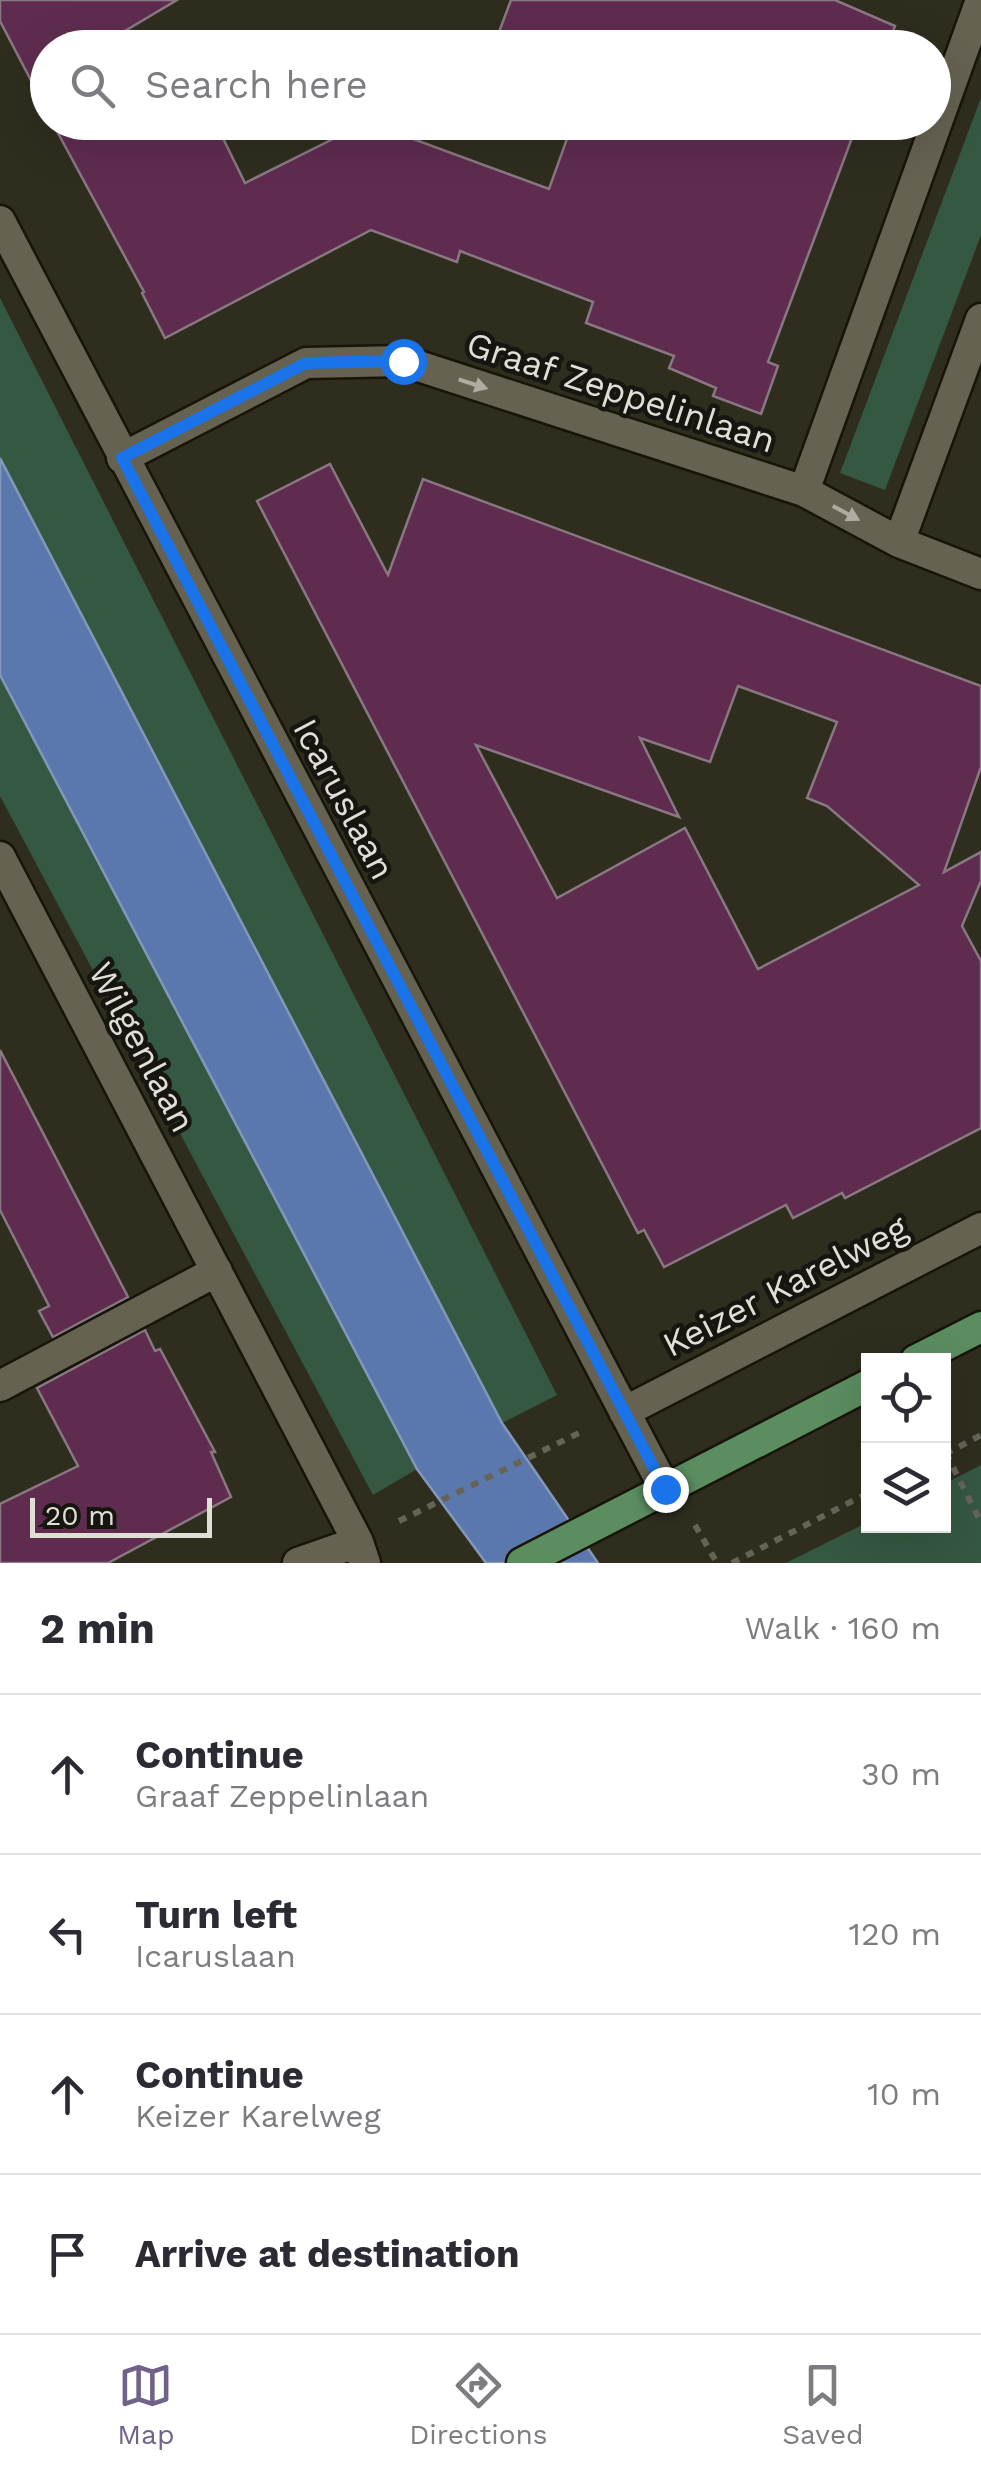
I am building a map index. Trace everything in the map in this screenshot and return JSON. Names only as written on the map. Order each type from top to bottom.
[{"type":"main road","points":[[930,1353],[981,1327]]},
{"type":"main road","points":[[522,1563],[861,1389]]},
{"type":"street","points":[[951,83],[981,0]]},
{"type":"street","points":[[804,491],[931,140]]},
{"type":"street","name":"Icaruslaan","points":[[0,221],[624,1412]]},
{"type":"street","points":[[899,542],[981,319]]},
{"type":"street","name":"Graaf Zeppelinlaan","points":[[122,458],[306,363],[403,361],[804,491],[899,542],[981,574]]},
{"type":"street","name":"Wilgenlaan","points":[[0,858],[361,1552]]},
{"type":"street","name":"Keizer Karelweg","points":[[624,1412],[981,1228]]},
{"type":"street","points":[[0,1386],[217,1272]]},
{"type":"street","points":[[624,1412],[665,1489]]},
{"type":"street","points":[[298,1563],[361,1552]]},
{"type":"path","points":[[440,1501],[624,1412]]},
{"type":"path","points":[[951,1450],[981,1435]]},
{"type":"path","points":[[951,1467],[981,1522]]},
{"type":"path","points":[[732,1563],[861,1497]]},
{"type":"green space","points":[[981,98],[981,235],[885,490],[840,473]]},
{"type":"green space","points":[[0,298],[557,1395],[502,1423],[0,458]]},
{"type":"green space","points":[[0,675],[417,1469],[373,1495],[0,796]]},
{"type":"green space","points":[[981,1465],[981,1563],[786,1563],[861,1526],[861,1533],[951,1533],[951,1480]]},
{"type":"water","points":[[0,458],[502,1423],[598,1563],[486,1563],[417,1469],[0,675]]},
{"type":"building","points":[[0,0],[177,0],[127,30],[30,30],[30,78],[0,21]]},
{"type":"building","points":[[511,0],[835,0],[895,26],[894,30],[500,30]]},
{"type":"building","points":[[62,140],[224,140],[245,183],[331,140],[416,140],[549,189],[567,140],[851,140],[768,362],[778,366],[761,414],[713,396],[716,388],[669,368],[674,356],[586,323],[593,302],[460,251],[457,262],[371,230],[165,338]]},
{"type":"building","points":[[330,464],[388,575],[423,479],[981,686],[981,767],[944,872],[981,852],[981,881],[962,926],[981,961],[981,1128],[845,1198],[842,1193],[793,1218],[786,1205],[664,1267],[644,1230],[638,1233],[257,501]],"holes":[[[738,686],[837,722],[807,798],[827,806],[919,885],[758,969],[685,828],[557,898],[476,745],[679,817],[640,738],[710,762]]]},
{"type":"building","points":[[0,1050],[128,1297],[53,1337],[39,1311],[49,1306],[0,1210]]},
{"type":"building","points":[[145,1330],[155,1351],[160,1349],[215,1452],[211,1452],[231,1497],[108,1563],[0,1563],[0,1504],[78,1466],[37,1388]]},
{"type":"route","points":[[403,361],[306,363],[122,458],[665,1489]]}]
